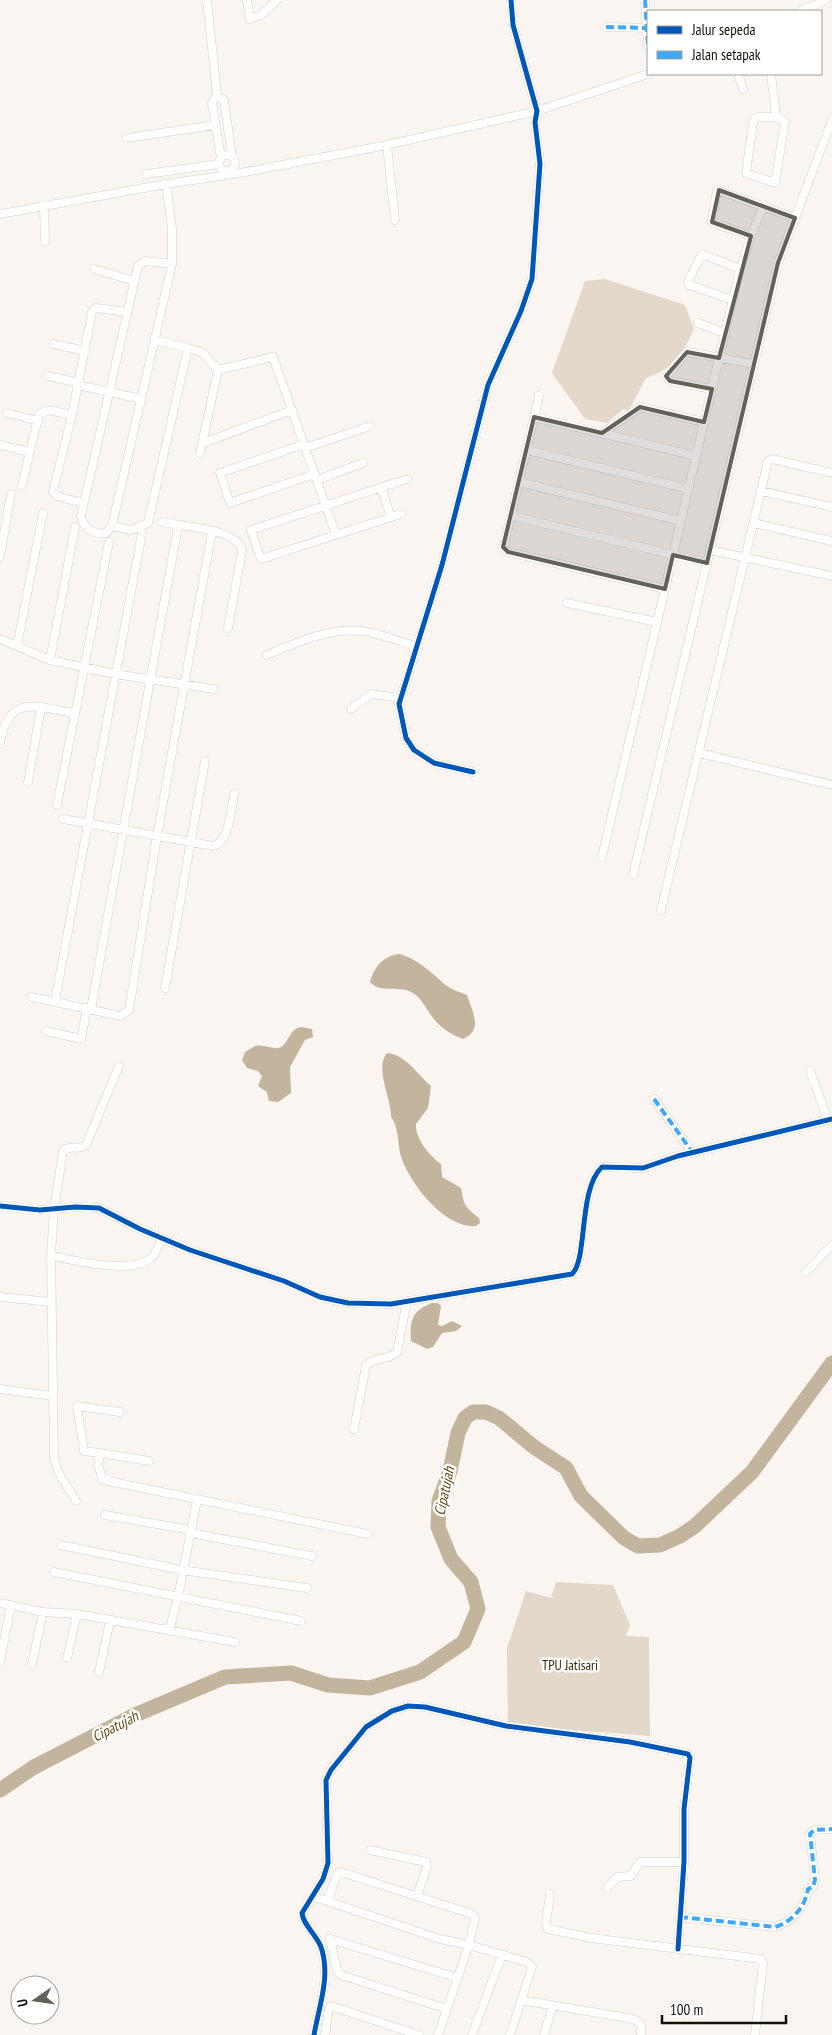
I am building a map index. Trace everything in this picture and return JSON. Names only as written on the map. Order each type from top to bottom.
[{"type":"street","points":[[207,0],[220,97],[232,156],[240,173]]},
{"type":"street","points":[[247,0],[250,18],[260,15],[278,0]]},
{"type":"street","points":[[473,772],[434,763],[414,750],[409,745],[404,731],[399,704],[442,565],[487,390],[494,368],[522,311],[532,278],[540,164],[535,122],[537,111],[513,25],[511,0]]},
{"type":"street","points":[[606,27],[647,28],[645,0]]},
{"type":"street","points":[[803,10],[826,0]]},
{"type":"street","points":[[0,214],[166,184],[218,177],[387,145],[537,111],[647,74]]},
{"type":"street","points":[[738,75],[743,89]]},
{"type":"street","points":[[771,75],[776,117]]},
{"type":"street","points":[[218,177],[220,163],[212,104],[220,97]]},
{"type":"street","points":[[776,117],[784,120],[785,123],[775,183],[746,173],[755,118],[776,117]]},
{"type":"street","points":[[633,875],[778,263],[832,120]]},
{"type":"street","points":[[127,138],[216,124]]},
{"type":"street","points":[[387,145],[395,220]]},
{"type":"street","points":[[146,174],[220,163],[226,155],[232,156]]},
{"type":"street","points":[[220,163],[228,171],[235,165]]},
{"type":"street","points":[[166,184],[172,229],[172,264],[112,526],[109,532],[100,534],[85,526],[81,516],[134,281],[138,266],[142,262],[172,264]]},
{"type":"street","points":[[751,236],[712,222],[715,193],[719,190],[795,218]]},
{"type":"street","points":[[44,205],[46,241]]},
{"type":"street","points":[[602,857],[740,269],[764,206]]},
{"type":"street","points":[[733,300],[689,285],[688,281],[702,254],[740,269]]},
{"type":"street","points":[[94,269],[134,281]]},
{"type":"street","points":[[84,503],[56,496],[53,491],[72,414],[94,309],[103,307],[127,312]]},
{"type":"street","points":[[698,323],[725,333]]},
{"type":"street","points":[[155,340],[203,353],[218,370]]},
{"type":"street","points":[[54,344],[85,351]]},
{"type":"street","points":[[112,526],[131,530],[148,523],[188,348]]},
{"type":"street","points":[[712,389],[670,381],[666,376],[687,352],[754,364]]},
{"type":"street","points":[[218,370],[273,357],[336,534]]},
{"type":"street","points":[[200,453],[218,370]]},
{"type":"street","points":[[48,376],[141,399]]},
{"type":"street","points":[[539,396],[512,516],[503,544],[505,551],[665,589]]},
{"type":"street","points":[[602,433],[640,407],[704,422]]},
{"type":"street","points":[[22,485],[39,414],[44,410],[72,414]]},
{"type":"street","points":[[203,443],[292,410]]},
{"type":"street","points":[[7,413],[38,421]]},
{"type":"street","points":[[534,417],[696,456]]},
{"type":"street","points":[[363,463],[230,503],[220,473],[370,426]]},
{"type":"street","points":[[0,445],[30,452]]},
{"type":"street","points":[[527,450],[688,488]]},
{"type":"street","points":[[661,910],[768,461],[771,459],[832,473]]},
{"type":"street","points":[[401,514],[261,559],[251,530],[407,479]]},
{"type":"street","points":[[519,482],[681,521]]},
{"type":"street","points":[[381,487],[391,518]]},
{"type":"street","points":[[761,491],[832,507]]},
{"type":"street","points":[[0,556],[11,494]]},
{"type":"street","points":[[17,646],[43,513]]},
{"type":"street","points":[[512,516],[707,563]]},
{"type":"street","points":[[163,522],[212,531],[233,537],[238,542],[242,551],[228,628]]},
{"type":"street","points":[[754,523],[832,541]]},
{"type":"street","points":[[46,1031],[80,1039],[89,1009],[178,526]]},
{"type":"street","points":[[50,660],[75,528]]},
{"type":"street","points":[[32,997],[120,1016],[129,1010],[157,836],[212,531]]},
{"type":"street","points":[[55,1002],[142,533]]},
{"type":"street","points":[[57,805],[108,542]]},
{"type":"street","points":[[710,550],[832,576]]},
{"type":"street","points":[[567,603],[657,622]]},
{"type":"street","points":[[267,654],[311,638],[350,631],[370,632],[418,646]]},
{"type":"street","points":[[0,639],[50,660],[115,674],[214,689]]},
{"type":"street","points":[[351,709],[371,694],[401,698]]},
{"type":"street","points":[[0,743],[6,722],[14,710],[24,706],[74,713]]},
{"type":"street","points":[[28,782],[41,708]]},
{"type":"street","points":[[699,753],[832,785]]},
{"type":"street","points":[[164,988],[205,761]]},
{"type":"street","points":[[63,819],[213,846],[219,844],[228,823],[234,794]]},
{"type":"street","points":[[76,1502],[56,1465],[52,1396],[51,1302],[51,1255],[54,1210],[63,1151],[68,1148],[80,1148],[86,1145],[120,1066]]},
{"type":"street","points":[[0,1206],[54,1210],[75,1207],[99,1208],[162,1239],[284,1281],[332,1300],[373,1305],[568,1276],[577,1265],[585,1205],[600,1168],[643,1168],[693,1153],[830,1119],[810,1071]]},
{"type":"street","points":[[654,1099],[693,1153]]},
{"type":"street","points":[[51,1255],[104,1266],[142,1262],[151,1258],[162,1239]]},
{"type":"street","points":[[806,1272],[832,1245]]},
{"type":"street","points":[[0,1297],[51,1302]]},
{"type":"street","points":[[354,1429],[366,1366],[370,1362],[392,1357],[397,1352],[407,1301]]},
{"type":"street","points":[[0,1389],[52,1396]]},
{"type":"street","points":[[120,1412],[76,1406],[84,1451],[149,1461]]},
{"type":"street","points":[[100,1452],[98,1465],[103,1480],[368,1534]]},
{"type":"street","points":[[169,1631],[178,1598],[197,1500]]},
{"type":"street","points":[[105,1515],[185,1529],[190,1533],[312,1556]]},
{"type":"street","points":[[61,1545],[182,1570],[307,1588]]},
{"type":"street","points":[[54,1572],[300,1621]]},
{"type":"street","points":[[0,1603],[43,1612],[78,1614],[235,1642]]},
{"type":"street","points":[[0,1662],[11,1605]]},
{"type":"street","points":[[32,1664],[43,1612]]},
{"type":"street","points":[[67,1658],[78,1614]]},
{"type":"street","points":[[99,1672],[110,1621]]},
{"type":"street","points":[[314,2035],[326,1969],[320,1945],[305,1923],[302,1913],[323,1879],[328,1863],[326,1780],[360,1733],[372,1722],[392,1711],[417,1706],[506,1726],[630,1742],[688,1754],[690,1758],[684,1809],[684,1862],[678,1949]]},
{"type":"street","points":[[680,1916],[775,1927],[782,1925],[795,1915],[806,1902],[808,1889],[813,1887],[810,1834],[814,1830],[832,1829]]},
{"type":"street","points":[[370,1850],[426,1862],[417,1896]]},
{"type":"street","points":[[607,1888],[618,1876],[631,1876],[640,1862],[684,1862]]},
{"type":"street","points":[[327,1901],[337,1874],[341,1872],[474,1916],[469,1945],[438,2035]]},
{"type":"street","points":[[550,1894],[546,1923],[548,1930],[761,1960],[763,1967],[755,2035]]},
{"type":"street","points":[[318,1898],[440,1939],[469,1945],[527,1962],[532,1967],[510,2035]]},
{"type":"street","points":[[447,2009],[340,1975],[337,1970],[330,1939],[458,1978]]},
{"type":"street","points":[[472,2035],[502,1955]]},
{"type":"street","points":[[521,2000],[634,2019],[642,2027],[642,2035]]},
{"type":"street","points":[[544,2035],[553,2005]]},
{"type":"street","points":[[325,2035],[331,2006],[419,2035]]},
{"type":"highlighted area","points":[[719,190],[795,218],[778,263],[707,563],[673,555],[665,589],[508,552],[503,547],[534,417],[602,433],[640,407],[704,422],[712,389],[670,381],[666,376],[687,352],[719,358],[751,236],[712,222]]},
{"type":"green space","points":[[605,279],[685,305],[694,329],[676,360],[664,370],[646,378],[629,410],[623,409],[607,423],[585,419],[552,373],[585,281]]},
{"type":"green space","name":"TPU Jatisari","points":[[556,1582],[613,1585],[630,1625],[626,1636],[649,1637],[650,1736],[508,1725],[507,1648],[526,1591],[551,1598]]},
{"type":"shaded area","points":[[400,954],[418,962],[447,986],[467,995],[475,1020],[473,1031],[469,1035],[463,1039],[443,1028],[415,994],[401,989],[379,988],[370,982],[374,971],[380,963],[389,957]]},
{"type":"shaded area","points":[[301,1027],[312,1029],[313,1037],[305,1040],[290,1067],[291,1093],[278,1102],[269,1101],[267,1092],[258,1086],[262,1076],[258,1071],[247,1068],[242,1060],[245,1052],[255,1046],[279,1048],[285,1044],[293,1031]]},
{"type":"shaded area","points":[[387,1053],[400,1057],[431,1086],[428,1108],[416,1124],[416,1130],[428,1152],[441,1164],[442,1177],[461,1188],[466,1206],[479,1218],[480,1223],[476,1226],[464,1225],[452,1220],[440,1211],[429,1201],[410,1176],[400,1153],[383,1075],[383,1059]]},
{"type":"shaded area","points":[[432,1303],[438,1303],[441,1306],[438,1325],[442,1326],[452,1321],[462,1326],[456,1331],[442,1333],[433,1347],[427,1349],[411,1341],[411,1328],[416,1313]]},
{"type":"waterway","name":"Cipatujah","points":[[0,1790],[34,1767],[135,1715],[225,1677],[291,1673],[328,1685],[370,1688],[420,1672],[464,1642],[478,1609],[471,1582],[451,1559],[438,1527],[439,1501],[450,1471],[458,1433],[465,1418],[473,1412],[486,1412],[499,1418],[534,1447],[566,1468],[581,1496],[624,1538],[638,1546],[660,1545],[680,1536],[695,1526],[752,1472],[832,1363]]},
{"type":"marked path","points":[[645,0],[647,30]]},
{"type":"marked path","points":[[606,27],[647,28]]},
{"type":"marked path","points":[[654,1099],[693,1153]]},
{"type":"marked path","points":[[680,1917],[775,1927],[787,1921],[801,1907],[808,1889],[813,1887],[815,1880],[810,1834],[814,1830],[832,1829]]},
{"type":"cycle path","points":[[473,772],[434,763],[414,750],[406,738],[399,704],[442,565],[488,385],[521,311],[532,279],[540,164],[535,122],[537,111],[513,25],[511,0]]},
{"type":"cycle path","points":[[0,1206],[40,1210],[75,1207],[99,1208],[140,1229],[190,1250],[284,1281],[320,1297],[348,1303],[391,1304],[572,1274],[577,1266],[580,1254],[589,1191],[594,1177],[602,1167],[643,1168],[678,1156],[832,1119]]},
{"type":"cycle path","points":[[314,2035],[323,1991],[324,1958],[319,1942],[305,1922],[302,1913],[323,1879],[328,1863],[326,1780],[331,1770],[366,1727],[392,1711],[408,1706],[425,1707],[506,1726],[630,1742],[688,1754],[690,1758],[684,1809],[684,1862],[678,1949]]}]
